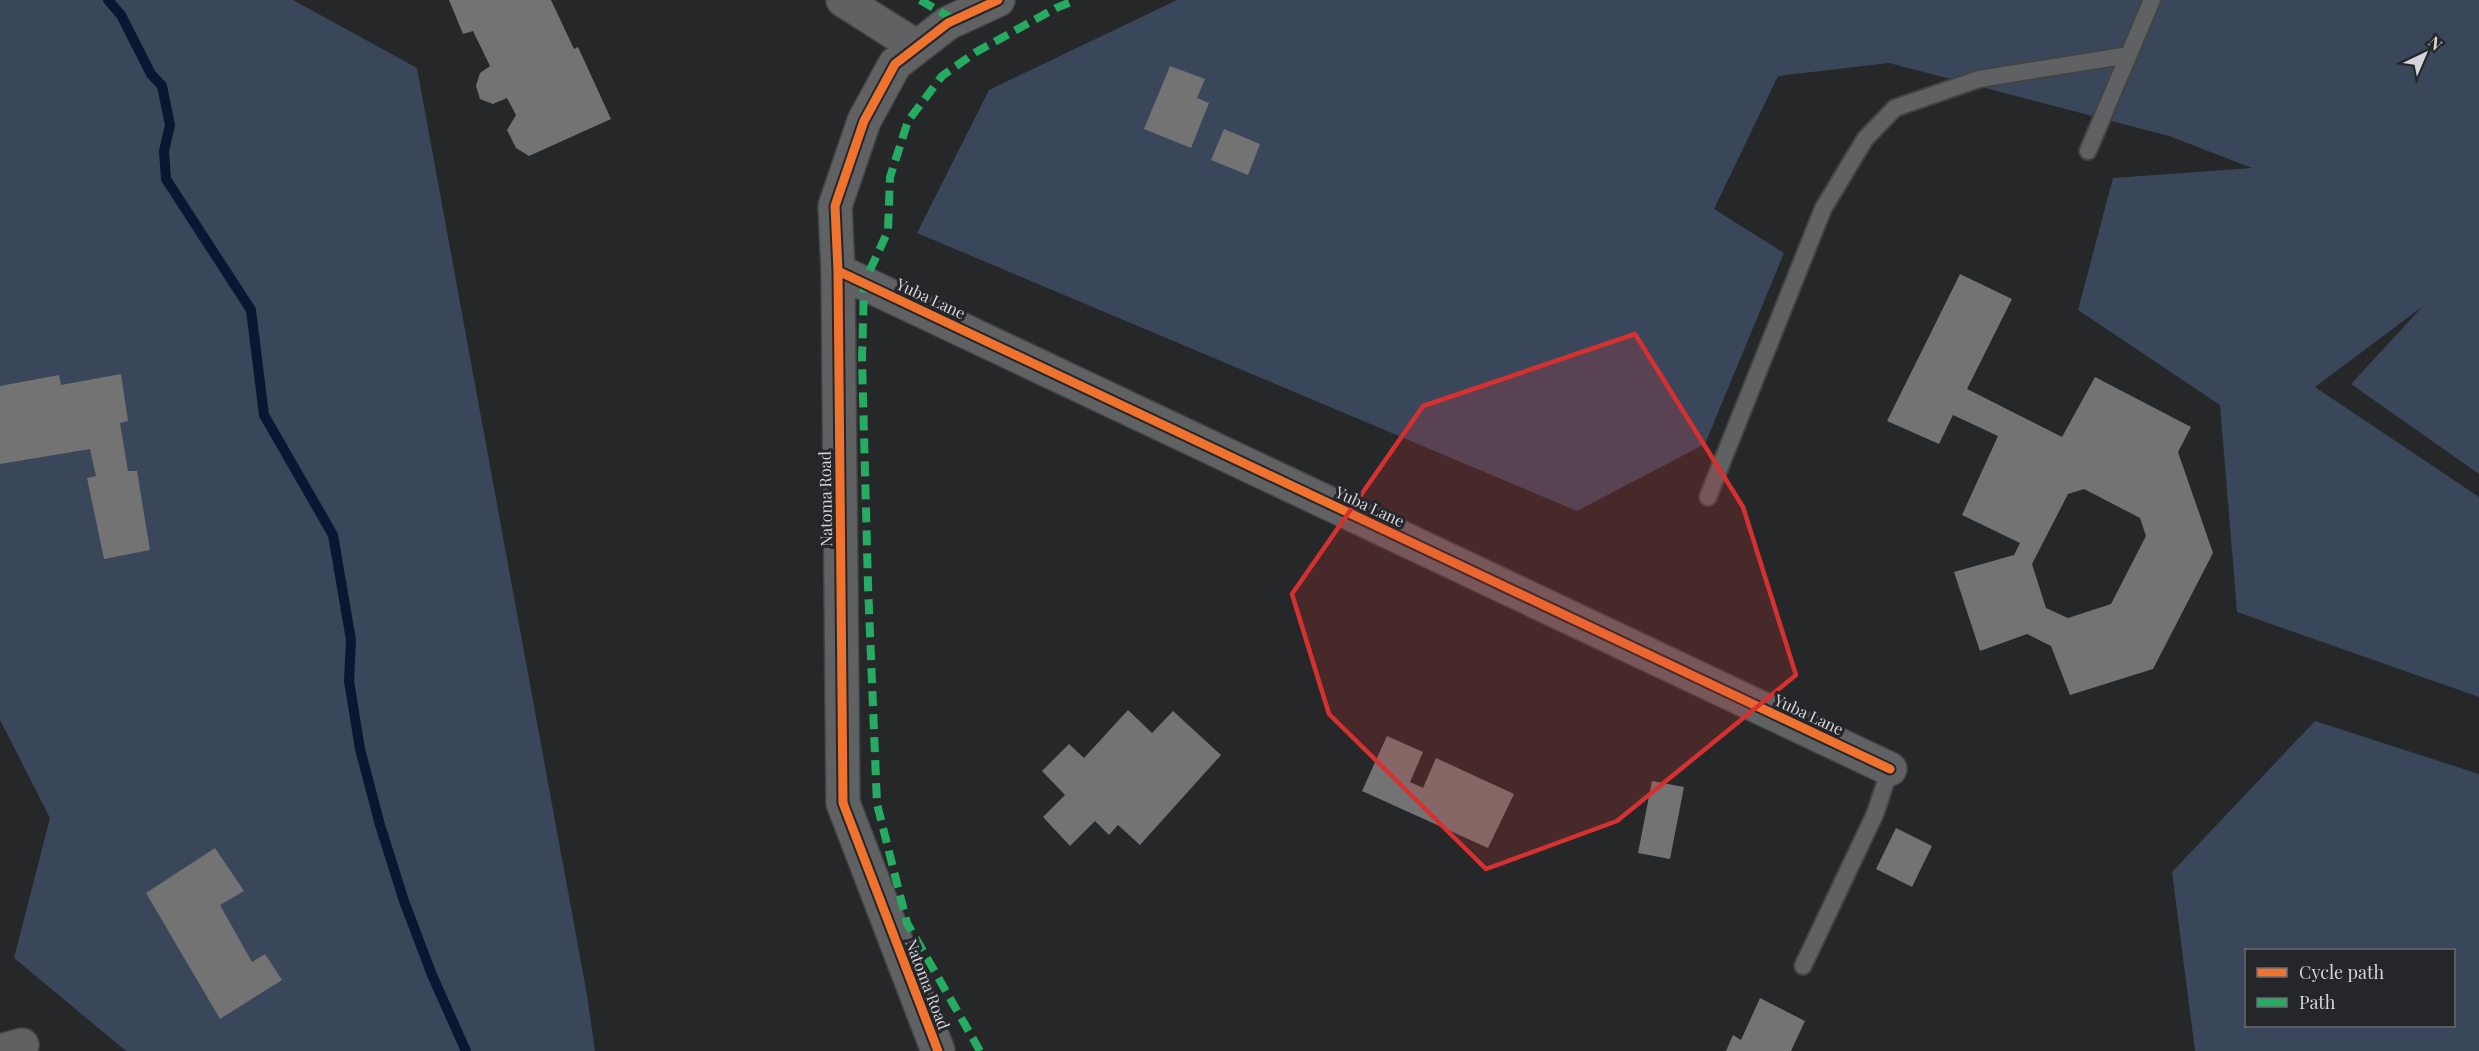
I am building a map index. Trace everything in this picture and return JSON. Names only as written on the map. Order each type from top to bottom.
[{"type":"street","points":[[843,0],[917,47]]},
{"type":"street","name":"Natoma Road","points":[[938,1051],[843,803],[838,271],[835,206],[864,121],[895,64],[948,23],[998,0]]},
{"type":"street","name":"Yuba Lane","points":[[838,271],[1890,769]]},
{"type":"lane","points":[[2088,151],[2152,0]]},
{"type":"lane","points":[[1708,496],[1823,209],[1864,139],[1895,108],[1979,79],[2128,55]]},
{"type":"lane","points":[[1803,966],[1875,814],[1890,769]]},
{"type":"highlighted area","points":[[1635,334],[1743,507],[1796,675],[1617,821],[1486,869],[1329,714],[1292,594],[1423,406]]},
{"type":"shaded area","points":[[0,0],[293,0],[417,68],[587,995],[595,1051],[126,1051],[14,958],[50,818],[0,720]]},
{"type":"shaded area","points":[[1177,0],[2479,0],[2479,474],[2351,384],[2422,307],[2315,387],[2479,497],[2479,697],[2237,612],[2220,405],[2078,310],[2113,178],[2252,168],[2169,136],[1889,63],[1778,76],[1714,209],[1784,253],[1705,444],[1577,511],[917,233],[989,90]]},
{"type":"shaded area","points":[[2315,721],[2479,774],[2479,1051],[2195,1051],[2172,872]]},
{"type":"building","points":[[449,0],[551,0],[574,49],[578,47],[611,119],[529,156],[516,148],[507,130],[516,115],[507,98],[493,104],[480,99],[476,86],[480,73],[490,66],[473,31],[463,34]]},
{"type":"building","points":[[1170,66],[1205,79],[1197,98],[1209,103],[1191,148],[1144,129]]},
{"type":"building","points":[[1224,129],[1260,144],[1248,175],[1211,160]]},
{"type":"building","points":[[1960,274],[2012,299],[1967,389],[2062,437],[2095,377],[2191,427],[2178,452],[2213,553],[2153,669],[2070,695],[2051,646],[2027,634],[1980,651],[1954,572],[2014,555],[2020,543],[1962,515],[1998,436],[1953,415],[1939,444],[1887,421]],"holes":[[[2084,489],[2140,518],[2146,536],[2111,604],[2068,618],[2046,608],[2032,564],[2068,494]]]},
{"type":"building","points":[[121,374],[128,421],[120,423],[128,471],[137,471],[150,550],[104,559],[87,478],[96,476],[90,449],[0,464],[0,386],[59,375],[61,385]]},
{"type":"building","points":[[1128,710],[1152,733],[1173,711],[1221,755],[1140,845],[1118,825],[1109,835],[1095,821],[1070,846],[1043,817],[1065,795],[1042,771],[1069,744],[1084,758]]},
{"type":"building","points":[[1387,736],[1423,752],[1410,782],[1423,788],[1436,758],[1514,794],[1488,848],[1362,791]]},
{"type":"building","points":[[1652,781],[1684,787],[1670,859],[1638,853]]},
{"type":"building","points":[[1896,828],[1932,846],[1912,887],[1876,869]]},
{"type":"building","points":[[215,848],[244,891],[220,905],[252,962],[265,954],[282,980],[220,1019],[146,893]]},
{"type":"building","points":[[1760,998],[1805,1021],[1791,1051],[1726,1051],[1733,1035],[1741,1040]]},
{"type":"waterway","points":[[108,0],[121,15],[151,74],[162,86],[170,125],[164,151],[166,179],[251,310],[264,415],[333,535],[351,640],[349,681],[360,749],[380,825],[404,901],[432,975],[466,1051]]},
{"type":"marked path","points":[[920,0],[955,20]]},
{"type":"marked path","points":[[980,1051],[907,923],[877,804],[862,360],[864,283],[888,231],[890,177],[908,121],[942,76],[976,52],[1056,8],[1076,0]]},
{"type":"cycle path","points":[[938,1051],[843,803],[838,271],[835,206],[864,121],[895,64],[948,23],[998,0]]},
{"type":"cycle path","points":[[838,271],[1890,769]]}]
